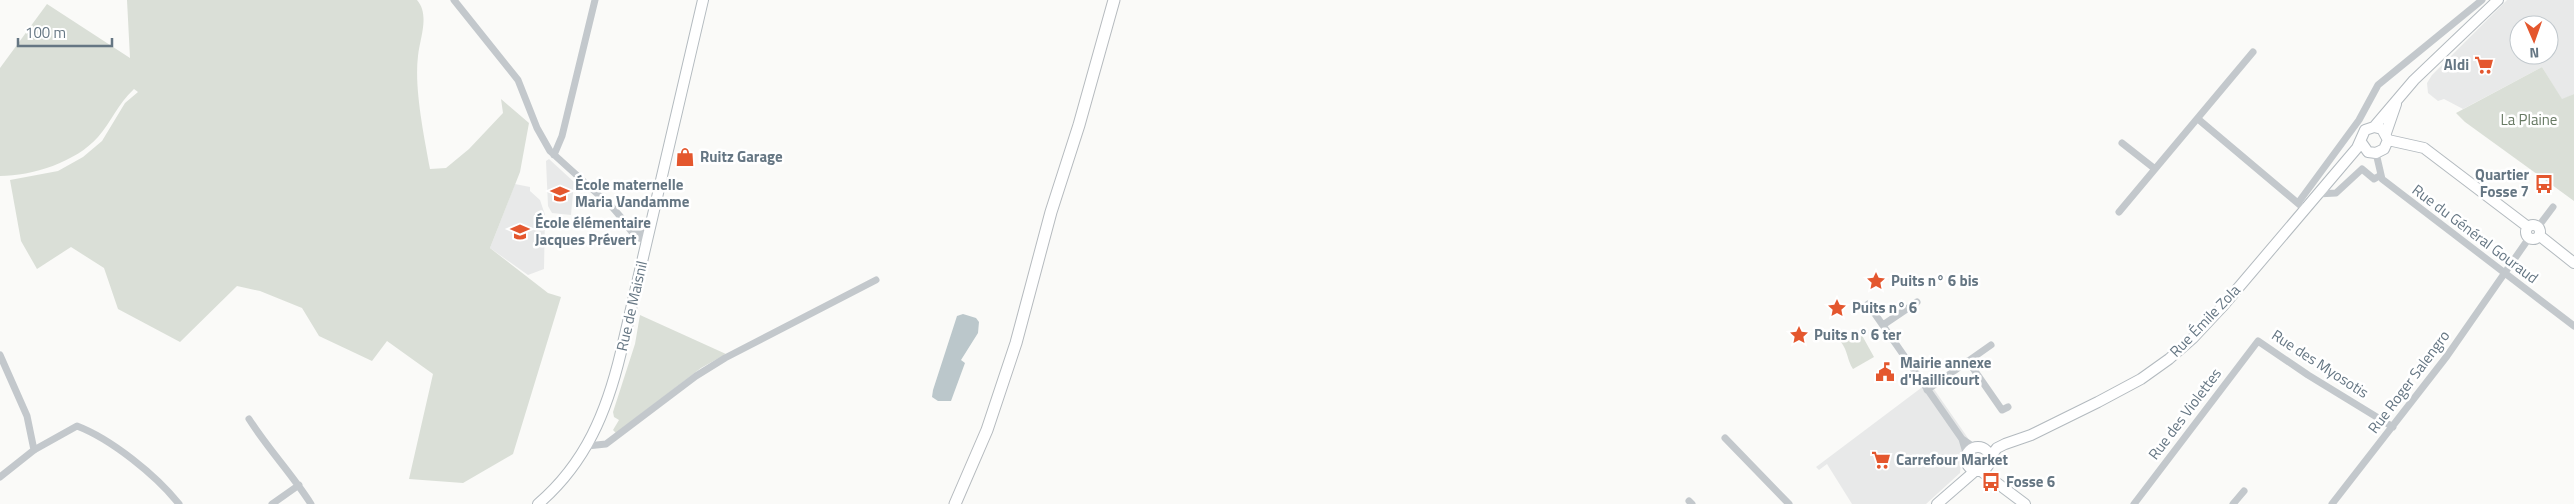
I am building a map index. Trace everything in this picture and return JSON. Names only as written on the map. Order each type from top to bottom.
[{"type":"main road","points":[[955,504],[987,430],[1016,344],[1051,212],[1079,125],[1114,0]]},
{"type":"street","points":[[454,0],[518,80],[537,128],[554,155],[613,208],[636,237],[647,240]]},
{"type":"street","points":[[554,155],[562,136],[595,0]]},
{"type":"street","name":"Rue de Maisnil","points":[[538,504],[562,482],[587,446],[603,414],[616,375],[703,0]]},
{"type":"street","points":[[2198,119],[2301,206],[2374,97],[2378,85],[2482,0]]},
{"type":"street","points":[[2332,178],[2365,130],[2374,126],[2399,97],[2498,0]]},
{"type":"street","points":[[2119,212],[2253,52]]},
{"type":"street","points":[[2332,178],[2372,152],[2384,149],[2399,97]]},
{"type":"street","points":[[2374,126],[2382,129],[2387,137],[2424,148],[2574,263]]},
{"type":"street","points":[[2317,194],[2336,193],[2362,169],[2374,179],[2381,175],[2372,152],[2353,128]]},
{"type":"street","points":[[2122,143],[2154,169]]},
{"type":"street","name":"Rue du Général Gouraud","points":[[2381,175],[2382,179],[2574,326]]},
{"type":"street","name":"Rue Émile Zola","points":[[1990,458],[1997,448],[2038,432],[2098,402],[2142,379],[2169,359],[2193,338],[2222,307],[2301,206],[2317,194],[2332,178]]},
{"type":"street","name":"Rue Roger Salengro","points":[[2332,504],[2447,356],[2552,207]]},
{"type":"street","points":[[587,446],[606,444],[696,376],[725,358],[876,280]]},
{"type":"street","points":[[1883,325],[1917,302]]},
{"type":"street","points":[[1868,304],[1962,439],[1978,468],[2026,504]]},
{"type":"street","name":"Rue des Myosotis","points":[[2258,341],[2308,376],[2393,427]]},
{"type":"street","name":"Rue des Violettes","points":[[2134,504],[2258,341]]},
{"type":"street","points":[[1927,390],[1991,345]]},
{"type":"street","points":[[0,355],[27,416],[34,450]]},
{"type":"street","points":[[1968,361],[2002,410],[2008,406]]},
{"type":"street","points":[[249,420],[261,440],[299,485],[311,504]]},
{"type":"street","points":[[0,477],[34,450],[77,426],[94,432],[142,468],[179,504]]},
{"type":"street","points":[[1725,438],[1789,504]]},
{"type":"street","points":[[1938,504],[1990,458],[1979,448],[1962,439]]},
{"type":"street","name":"Rue Émile Zola","points":[[1979,448],[1999,441],[2020,439]]},
{"type":"street","points":[[1978,468],[1979,448]]},
{"type":"street","points":[[272,504],[299,485]]},
{"type":"street","points":[[2233,504],[2244,490]]},
{"type":"shaded area","points":[[2507,0],[2574,0],[2574,94],[2562,100],[2542,67],[2463,109],[2444,99],[2438,101],[2428,93],[2427,83],[2432,75]]},
{"type":"shaded area","name":"École maternelle Maria Vandamme","points":[[549,159],[574,182],[571,215],[552,213],[548,206],[546,161]]},
{"type":"shaded area","name":"École élémentaire Jacques Prévert","points":[[515,184],[530,187],[530,191],[540,200],[545,215],[544,269],[528,275],[490,248]]},
{"type":"shaded area","points":[[963,314],[976,318],[979,322],[978,333],[961,360],[965,363],[951,401],[938,401],[932,397],[933,390],[957,316]]},
{"type":"shaded area","points":[[1929,382],[1970,441],[1962,451],[1960,473],[1926,504],[1852,504],[1827,464],[1819,470],[1816,467]]},
{"type":"green space","points":[[127,0],[417,0],[421,6],[424,20],[418,56],[418,97],[430,169],[446,168],[469,149],[503,113],[501,99],[529,123],[520,172],[490,248],[548,293],[561,297],[513,454],[463,483],[409,479],[433,374],[387,341],[372,361],[319,336],[302,308],[260,291],[237,286],[180,342],[118,309],[104,268],[71,247],[37,269],[21,241],[10,180],[58,171],[83,157],[102,141],[125,103],[138,92],[134,89],[128,95],[98,137],[78,154],[53,166],[39,170],[0,176],[0,68],[47,4],[130,58]]},
{"type":"green space","name":"La Plaine","points":[[2542,67],[2562,99],[2574,94],[2574,201],[2465,122],[2456,113]]},
{"type":"green space","points":[[640,315],[726,354],[701,368],[616,433],[613,430],[619,420],[614,417],[613,412],[635,344]]},
{"type":"green space","points":[[1859,330],[1874,357],[1853,369],[1841,342]]},
{"type":"place","name":"Aldi","points":[[2484,65]]},
{"type":"place","name":"Ruitz Garage","points":[[685,157]]},
{"type":"place","name":"Quartier Fosse 7","points":[[2544,184]]},
{"type":"place","name":"École maternelle Maria Vandamme","points":[[560,194]]},
{"type":"place","name":"École élémentaire Jacques Prévert","points":[[520,232]]},
{"type":"place","name":"Puits n° 6 bis","points":[[1876,281]]},
{"type":"place","name":"Puits n° 6","points":[[1837,308]]},
{"type":"place","name":"Puits n° 6 ter","points":[[1799,335]]},
{"type":"place","name":"Mairie annexe d'Haillicourt","points":[[1885,372]]},
{"type":"place","name":"Carrefour Market","points":[[1881,460]]},
{"type":"place","name":"Fosse 6","points":[[1991,482]]}]
